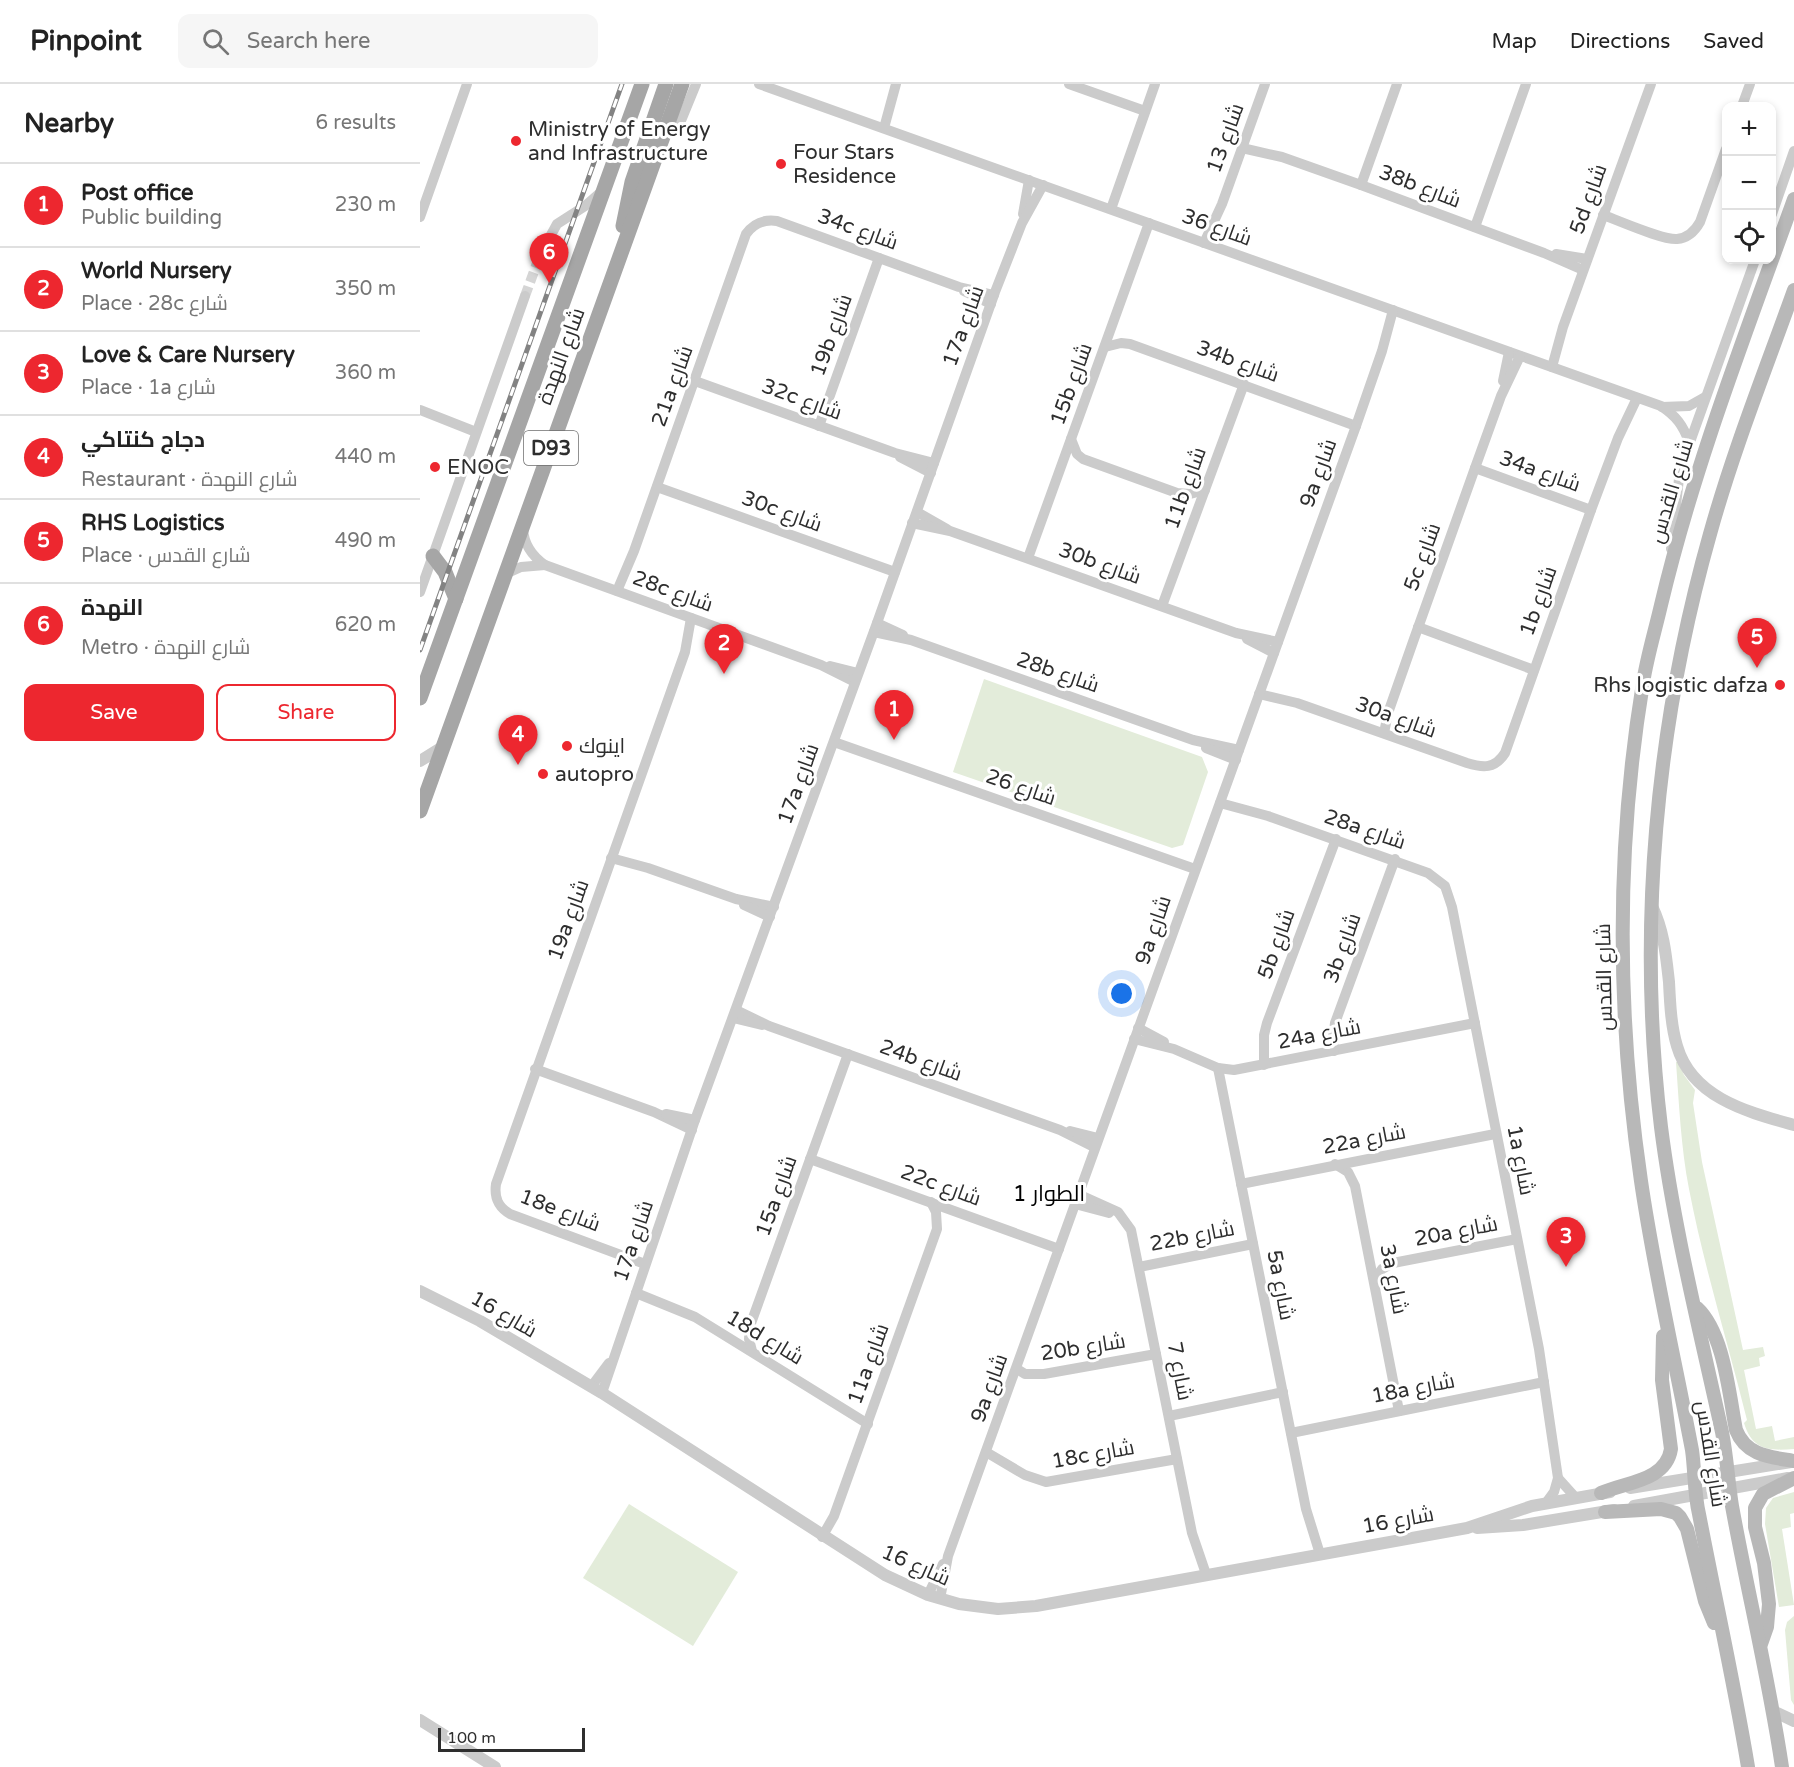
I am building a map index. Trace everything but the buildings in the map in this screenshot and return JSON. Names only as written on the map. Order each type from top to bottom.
[{"type":"main road","name":"شارع النهدة","points":[[420,698],[642,84]]},
{"type":"main road","points":[[621,252],[627,202],[666,84]]},
{"type":"main road","name":"شارع النهدة","points":[[420,811],[682,84]]},
{"type":"main road","name":"شارع القدس","points":[[1748,1767],[1695,1494],[1692,1454],[1641,1180],[1627,1050],[1624,954],[1627,830],[1643,684],[1667,578],[1709,438],[1794,200]]},
{"type":"main road","name":"شارع القدس","points":[[1782,1767],[1731,1489],[1730,1472],[1669,1180],[1661,1124],[1652,1006],[1652,906],[1662,767],[1685,634],[1724,485],[1794,290]]},
{"type":"main road","points":[[433,556],[449,581],[456,599]]},
{"type":"main road","points":[[1695,1306],[1705,1316],[1717,1339],[1736,1430],[1742,1443],[1759,1454],[1794,1461]]},
{"type":"main road","points":[[1601,1493],[1658,1473],[1666,1465],[1670,1455],[1671,1443],[1662,1380],[1665,1316]]},
{"type":"main road","points":[[1760,1646],[1767,1627],[1769,1604],[1764,1563],[1755,1527],[1755,1508],[1763,1494],[1794,1478]]},
{"type":"main road","points":[[1605,1512],[1661,1509],[1676,1513],[1687,1529],[1705,1601],[1723,1641]]},
{"type":"street","points":[[420,217],[467,84]]},
{"type":"street","points":[[666,129],[676,127],[680,123],[696,84]]},
{"type":"street","points":[[880,127],[883,108],[892,96],[896,84]]},
{"type":"street","points":[[1069,84],[1145,111]]},
{"type":"street","points":[[1111,209],[1155,84]]},
{"type":"street","name":"شارع 13","points":[[1208,244],[1265,84]]},
{"type":"street","points":[[1361,185],[1397,84]]},
{"type":"street","points":[[1475,227],[1527,84]]},
{"type":"street","name":"5d شارع","points":[[1548,366],[1651,84]]},
{"type":"street","points":[[1743,102],[1750,84]]},
{"type":"street","name":"شارع 36","points":[[764,86],[1661,406],[1682,424],[1689,442]]},
{"type":"street","name":"38b شارع","points":[[1244,143],[1544,253],[1585,264]]},
{"type":"street","points":[[1773,210],[1794,151]]},
{"type":"street","points":[[1603,215],[1669,238],[1686,237],[1700,222],[1724,156]]},
{"type":"street","name":"17a شارع","points":[[1022,223],[1029,180]]},
{"type":"street","name":"17a شارع","points":[[596,1390],[613,1358],[694,1125],[876,628],[993,299],[1022,223],[1042,185]]},
{"type":"street","points":[[540,255],[557,224],[585,206],[603,190]]},
{"type":"street","name":"34c شارع","points":[[746,234],[750,228],[763,220],[777,220],[993,299]]},
{"type":"street","name":"15b شارع","points":[[1028,558],[1149,223]]},
{"type":"street","name":"21a شارع","points":[[620,592],[630,571],[634,551],[746,234]]},
{"type":"street","name":"19b شارع","points":[[819,426],[879,258]]},
{"type":"street","points":[[1667,578],[1678,480],[1689,442],[1754,264]]},
{"type":"street","points":[[420,592],[525,296]]},
{"type":"street","name":"9a شارع","points":[[934,1597],[1382,351],[1392,336],[1398,312]]},
{"type":"street","name":"34b شارع","points":[[1105,347],[1121,343],[1130,344],[1356,426]]},
{"type":"street","name":"5c شارع","points":[[1384,733],[1388,713],[1514,354]]},
{"type":"street","name":"32c شارع","points":[[695,381],[932,468]]},
{"type":"street","name":"11b شارع","points":[[1162,606],[1244,384]]},
{"type":"street","name":"1b شارع","points":[[1482,767],[1496,764],[1505,753],[1633,396]]},
{"type":"street","name":"شارع 36","points":[[1661,406],[1689,406],[1705,397]]},
{"type":"street","points":[[420,410],[476,432]]},
{"type":"street","points":[[1071,439],[1077,454],[1090,463],[1177,493],[1190,494],[1205,490]]},
{"type":"street","name":"34a شارع","points":[[1475,468],[1591,510]]},
{"type":"street","name":"30c شارع","points":[[657,487],[895,572]]},
{"type":"street","name":"30b شارع","points":[[917,512],[950,531]]},
{"type":"street","name":"30b شارع","points":[[912,523],[950,531],[1276,647]]},
{"type":"street","name":"28c شارع","points":[[523,526],[523,535],[530,553],[545,565],[857,678]]},
{"type":"street","name":"28c شارع","points":[[505,574],[521,567],[545,565]]},
{"type":"street","name":"19a شارع","points":[[497,1202],[494,1193],[496,1184],[535,1069],[697,620]]},
{"type":"street","points":[[1418,627],[1534,670]]},
{"type":"street","name":"28b شارع","points":[[876,628],[1237,755]]},
{"type":"street","name":"30a شارع","points":[[1261,690],[1452,759],[1482,767]]},
{"type":"street","name":"شارع 26","points":[[834,742],[1195,869]]},
{"type":"street","points":[[420,761],[444,746]]},
{"type":"street","name":"28a شارع","points":[[1222,799],[1395,859],[1428,873],[1445,886]]},
{"type":"street","name":"5b شارع","points":[[1264,1065],[1264,1035],[1267,1023],[1336,839]]},
{"type":"street","points":[[612,854],[772,912]]},
{"type":"street","name":"3b شارع","points":[[1334,1051],[1335,1023],[1395,859]]},
{"type":"street","name":"1a شارع","points":[[1445,886],[1452,907],[1517,1239],[1544,1382],[1558,1478]]},
{"type":"street","points":[[1652,906],[1659,920],[1664,940],[1674,1038],[1687,1069],[1699,1084],[1716,1096],[1794,1125]]},
{"type":"street","name":"24b شارع","points":[[735,1014],[1096,1143]]},
{"type":"street","name":"24a شارع","points":[[1136,1034],[1218,1068],[1234,1070],[1475,1023]]},
{"type":"street","name":"15a شارع","points":[[752,1351],[749,1339],[750,1326],[848,1054]]},
{"type":"street","name":"5a شارع","points":[[1218,1068],[1316,1554]]},
{"type":"street","points":[[535,1069],[694,1125]]},
{"type":"street","name":"22a شارع","points":[[1241,1184],[1496,1134]]},
{"type":"street","name":"22c شارع","points":[[810,1159],[1059,1249]]},
{"type":"street","name":"3a شارع","points":[[1335,1164],[1348,1172],[1353,1179],[1375,1280],[1399,1411]]},
{"type":"street","name":"شارع 7","points":[[1077,1199],[1111,1208],[1124,1218],[1131,1230],[1202,1575]]},
{"type":"street","name":"18e شارع","points":[[497,1202],[510,1214],[645,1264]]},
{"type":"street","name":"11a شارع","points":[[822,1537],[834,1516],[937,1229],[938,1218],[931,1202]]},
{"type":"street","name":"20a شارع","points":[[1375,1280],[1382,1269],[1394,1263],[1517,1239]]},
{"type":"street","name":"22b شارع","points":[[1139,1267],[1253,1244]]},
{"type":"street","name":"شارع 16","points":[[420,1291],[480,1321],[596,1390],[822,1537],[885,1575],[934,1597],[978,1608],[1017,1608],[1467,1528],[1523,1526],[1794,1478]]},
{"type":"street","name":"18d شارع","points":[[636,1293],[689,1314],[868,1424]]},
{"type":"street","name":"20b شارع","points":[[1017,1369],[1025,1374],[1044,1374],[1156,1354]]},
{"type":"street","name":"18a شارع","points":[[1290,1432],[1544,1382]]},
{"type":"street","points":[[1169,1416],[1282,1392]]},
{"type":"street","name":"18c شارع","points":[[986,1452],[1025,1475],[1046,1482],[1178,1459]]},
{"type":"street","name":"شارع 16","points":[[1467,1528],[1504,1514],[1546,1503],[1794,1461]]},
{"type":"street","points":[[1558,1478],[1576,1498]]},
{"type":"street","points":[[1546,1503],[1554,1491],[1558,1478]]},
{"type":"street","points":[[1773,1711],[1794,1721]]},
{"type":"street","points":[[420,1720],[495,1767]]},
{"type":"green space","points":[[984,679],[1202,757],[1208,772],[1183,845],[1172,848],[953,772]]},
{"type":"green space","points":[[1676,1062],[1695,1090],[1693,1103],[1702,1162],[1743,1350],[1763,1347],[1765,1356],[1759,1358],[1760,1366],[1744,1370],[1756,1429],[1772,1426],[1775,1441],[1794,1437],[1794,1449],[1769,1449],[1757,1444],[1747,1432],[1744,1423],[1747,1420],[1689,1189],[1682,1142]]},
{"type":"green space","points":[[1794,1492],[1794,1513],[1790,1514],[1791,1527],[1782,1529],[1794,1605],[1779,1607],[1765,1524],[1766,1508],[1773,1498]]},
{"type":"green space","points":[[629,1504],[738,1572],[693,1646],[583,1578]]},
{"type":"green space","points":[[1794,1616],[1794,1705],[1791,1700],[1785,1630],[1787,1622]]},
{"type":"tunnel","points":[[525,296],[540,255]]},
{"type":"railway","points":[[420,650],[622,84]]},
{"type":"place","name":"Ministry of Energy and Infrastructure","points":[[516,141]]},
{"type":"place","name":"Four Stars Residence","points":[[781,164]]},
{"type":"place","name":"النهدة","points":[[549,283]]},
{"type":"place","name":"ENOC","points":[[435,467]]},
{"type":"place","name":"RHS Logistics","points":[[1757,668]]},
{"type":"place","name":"World Nursery","points":[[724,674]]},
{"type":"place","name":"Rhs logistic dafza","points":[[1780,685]]},
{"type":"place","name":"Post office","points":[[894,740]]},
{"type":"place","name":"اينوك","points":[[567,746]]},
{"type":"place","name":"دجاج كنتاكي","points":[[518,765]]},
{"type":"place","name":"autopro","points":[[543,774]]},
{"type":"place","name":"Love & Care Nursery","points":[[1566,1267]]},
{"type":"district","name":"الطوار 1","points":[[1049,1193]]}]
